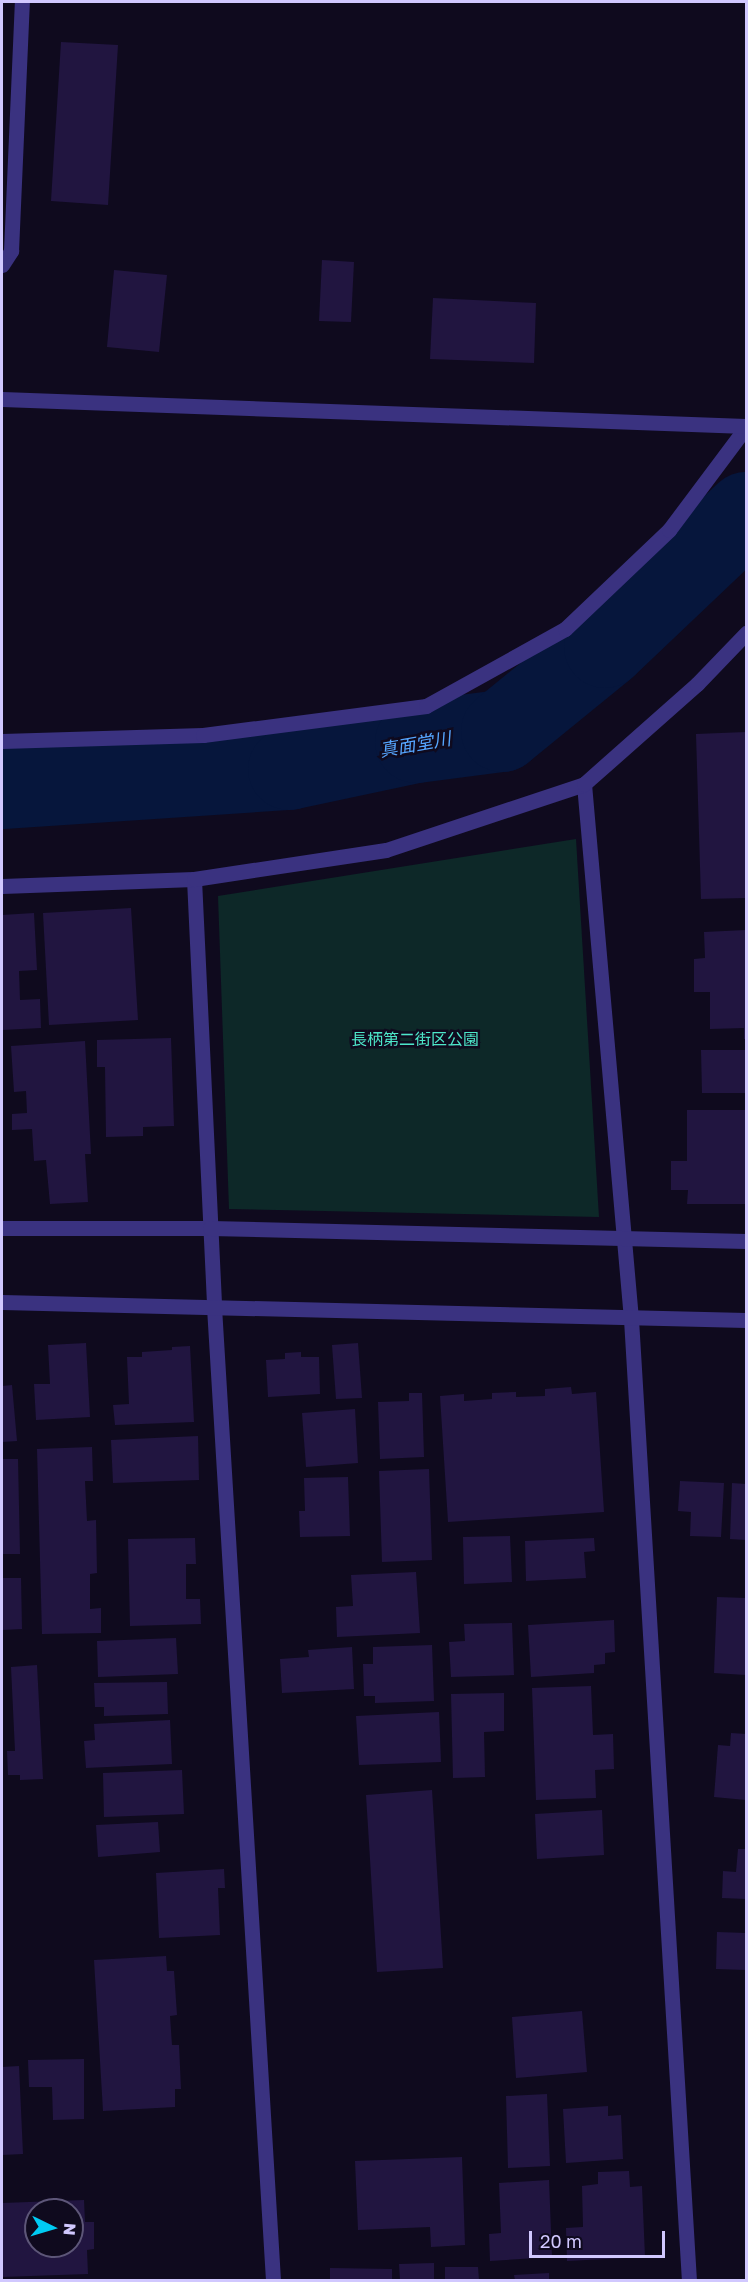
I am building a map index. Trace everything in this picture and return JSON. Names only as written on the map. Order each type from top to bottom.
[{"type":"street","points":[[2,265],[11,251],[22,2]]},
{"type":"street","points":[[2,399],[747,426]]},
{"type":"street","points":[[2,741],[203,735],[426,706],[565,629],[669,530],[747,426]]},
{"type":"street","points":[[2,886],[195,879],[386,850],[584,784],[697,684],[747,633]]},
{"type":"street","points":[[584,784],[631,1319],[689,2280]]},
{"type":"street","points":[[195,879],[214,1307],[273,2280]]},
{"type":"street","points":[[2,1228],[210,1228],[747,1241]]},
{"type":"street","points":[[2,1302],[631,1319],[747,1320]]},
{"type":"green space","name":"長柄第二街区公園","points":[[576,839],[599,1217],[229,1209],[218,896]]},
{"type":"building","points":[[61,42],[118,45],[108,205],[51,201]]},
{"type":"building","points":[[322,260],[354,262],[351,322],[319,321]]},
{"type":"building","points":[[114,270],[167,275],[159,352],[107,347]]},
{"type":"building","points":[[433,298],[536,303],[534,363],[430,359]]},
{"type":"building","points":[[746,732],[746,898],[701,899],[696,734]]},
{"type":"building","points":[[131,908],[138,1020],[49,1025],[43,913]]},
{"type":"building","points":[[34,913],[37,970],[19,971],[20,1000],[40,999],[41,1028],[2,1030],[2,915]]},
{"type":"building","points":[[746,930],[746,1039],[744,1039],[744,1028],[710,1029],[710,992],[694,992],[694,959],[705,958],[704,932]]},
{"type":"building","points":[[171,1038],[174,1126],[143,1127],[143,1136],[106,1137],[105,1067],[97,1067],[97,1040]]},
{"type":"building","points":[[85,1041],[91,1154],[85,1154],[88,1202],[50,1204],[46,1160],[34,1161],[32,1129],[12,1130],[12,1114],[27,1113],[26,1091],[14,1092],[11,1046]]},
{"type":"building","points":[[701,1050],[746,1050],[746,1093],[702,1093]]},
{"type":"building","points":[[687,1110],[746,1110],[746,1204],[687,1204],[688,1190],[671,1190],[671,1161],[687,1161]]},
{"type":"building","points":[[86,1343],[90,1417],[36,1420],[34,1384],[50,1384],[48,1345]]},
{"type":"building","points":[[358,1343],[362,1398],[336,1399],[332,1345]]},
{"type":"building","points":[[190,1346],[194,1422],[115,1425],[113,1405],[129,1404],[127,1357],[142,1357],[142,1352]]},
{"type":"building","points":[[301,1352],[301,1357],[319,1357],[320,1394],[268,1397],[266,1360],[285,1359],[285,1353]]},
{"type":"building","points":[[12,1385],[17,1441],[2,1442],[2,1386]]},
{"type":"building","points":[[571,1387],[572,1394],[596,1392],[604,1512],[448,1522],[440,1396],[464,1394],[464,1401],[492,1399],[492,1393],[516,1392],[516,1397],[545,1396],[545,1389]]},
{"type":"building","points":[[409,1393],[422,1393],[424,1457],[380,1459],[378,1402],[409,1401]]},
{"type":"building","points":[[355,1409],[358,1463],[306,1467],[302,1413]]},
{"type":"building","points":[[198,1436],[199,1480],[113,1483],[111,1440]]},
{"type":"building","points":[[92,1447],[93,1481],[85,1481],[87,1521],[96,1520],[97,1573],[90,1574],[90,1609],[101,1608],[101,1633],[42,1634],[37,1449]]},
{"type":"building","points":[[2,1459],[18,1459],[20,1554],[2,1554]]},
{"type":"building","points":[[429,1469],[432,1560],[382,1562],[379,1471]]},
{"type":"building","points":[[348,1477],[350,1536],[300,1537],[299,1511],[305,1511],[304,1478]]},
{"type":"building","points":[[680,1481],[724,1483],[721,1537],[690,1536],[691,1512],[678,1511]]},
{"type":"building","points":[[732,1483],[746,1484],[746,1540],[730,1539]]},
{"type":"building","points":[[510,1536],[512,1582],[464,1584],[463,1537]]},
{"type":"building","points":[[195,1538],[196,1564],[186,1564],[186,1599],[200,1599],[201,1624],[130,1626],[128,1539]]},
{"type":"building","points":[[594,1538],[595,1551],[584,1552],[586,1578],[526,1581],[525,1541]]},
{"type":"building","points":[[416,1572],[420,1633],[337,1637],[336,1607],[353,1606],[351,1575]]},
{"type":"building","points":[[2,1578],[21,1578],[22,1629],[2,1630]]},
{"type":"building","points":[[717,1597],[746,1598],[746,1675],[714,1673]]},
{"type":"building","points":[[614,1620],[615,1652],[605,1653],[605,1664],[594,1665],[594,1673],[531,1677],[528,1625]]},
{"type":"building","points":[[512,1623],[514,1675],[451,1677],[449,1642],[465,1641],[464,1624]]},
{"type":"building","points":[[176,1638],[178,1674],[98,1677],[97,1641]]},
{"type":"building","points":[[432,1645],[434,1701],[375,1703],[375,1696],[364,1696],[363,1664],[373,1664],[373,1647]]},
{"type":"building","points":[[352,1647],[354,1689],[282,1693],[280,1659],[309,1657],[308,1650]]},
{"type":"building","points":[[37,1665],[43,1779],[20,1780],[20,1775],[8,1775],[7,1751],[15,1751],[11,1667]]},
{"type":"building","points":[[167,1682],[168,1714],[104,1716],[104,1707],[95,1707],[94,1683]]},
{"type":"building","points":[[591,1686],[593,1735],[613,1734],[614,1769],[595,1770],[596,1798],[536,1800],[532,1688]]},
{"type":"building","points":[[504,1693],[504,1731],[484,1732],[485,1777],[453,1778],[451,1694]]},
{"type":"building","points":[[439,1712],[441,1762],[359,1765],[356,1716]]},
{"type":"building","points":[[170,1720],[172,1764],[86,1768],[84,1741],[95,1740],[94,1724]]},
{"type":"building","points":[[731,1733],[746,1734],[746,1800],[714,1797],[718,1745],[730,1746]]},
{"type":"building","points":[[182,1770],[184,1814],[104,1817],[103,1773]]},
{"type":"building","points":[[432,1790],[443,1968],[377,1972],[366,1795]]},
{"type":"building","points":[[602,1810],[604,1855],[537,1859],[535,1814]]},
{"type":"building","points":[[158,1822],[160,1852],[98,1857],[96,1825]]},
{"type":"building","points":[[738,1849],[746,1849],[746,1899],[722,1898],[723,1871],[736,1872]]},
{"type":"building","points":[[224,1869],[225,1888],[218,1888],[220,1935],[159,1938],[156,1873]]},
{"type":"building","points":[[717,1932],[746,1933],[746,1970],[716,1969]]},
{"type":"building","points":[[166,1956],[167,1971],[174,1971],[177,2015],[170,2016],[172,2045],[179,2045],[181,2089],[175,2089],[175,2107],[103,2111],[94,1960]]},
{"type":"building","points":[[582,2011],[587,2072],[516,2078],[512,2017]]},
{"type":"building","points":[[84,2059],[84,2119],[53,2120],[52,2087],[29,2087],[28,2060]]},
{"type":"building","points":[[19,2066],[23,2154],[2,2155],[2,2067]]},
{"type":"building","points":[[547,2094],[550,2166],[508,2168],[506,2096]]},
{"type":"building","points":[[608,2106],[608,2116],[621,2115],[623,2159],[566,2163],[563,2109]]},
{"type":"building","points":[[462,2157],[465,2245],[431,2247],[430,2227],[358,2230],[355,2161]]},
{"type":"building","points":[[629,2171],[630,2187],[642,2186],[645,2257],[567,2261],[566,2228],[583,2227],[582,2186],[598,2184],[598,2172]]},
{"type":"building","points":[[549,2180],[552,2257],[490,2261],[489,2234],[501,2233],[499,2183]]},
{"type":"building","points":[[84,2200],[85,2222],[94,2222],[94,2249],[87,2250],[88,2274],[2,2277],[2,2203],[24,2202],[24,2258],[84,2258]]},
{"type":"building","points":[[434,2263],[434,2280],[400,2280],[399,2264]]},
{"type":"building","points":[[445,2267],[478,2267],[479,2280],[445,2280]]},
{"type":"building","points":[[330,2268],[392,2269],[392,2280],[330,2280]]},
{"type":"building","points":[[549,2273],[549,2280],[515,2280],[514,2275]]},
{"type":"waterway","name":"真面堂川","points":[[2,788],[289,769],[416,742],[502,731],[605,647],[746,513]]}]
